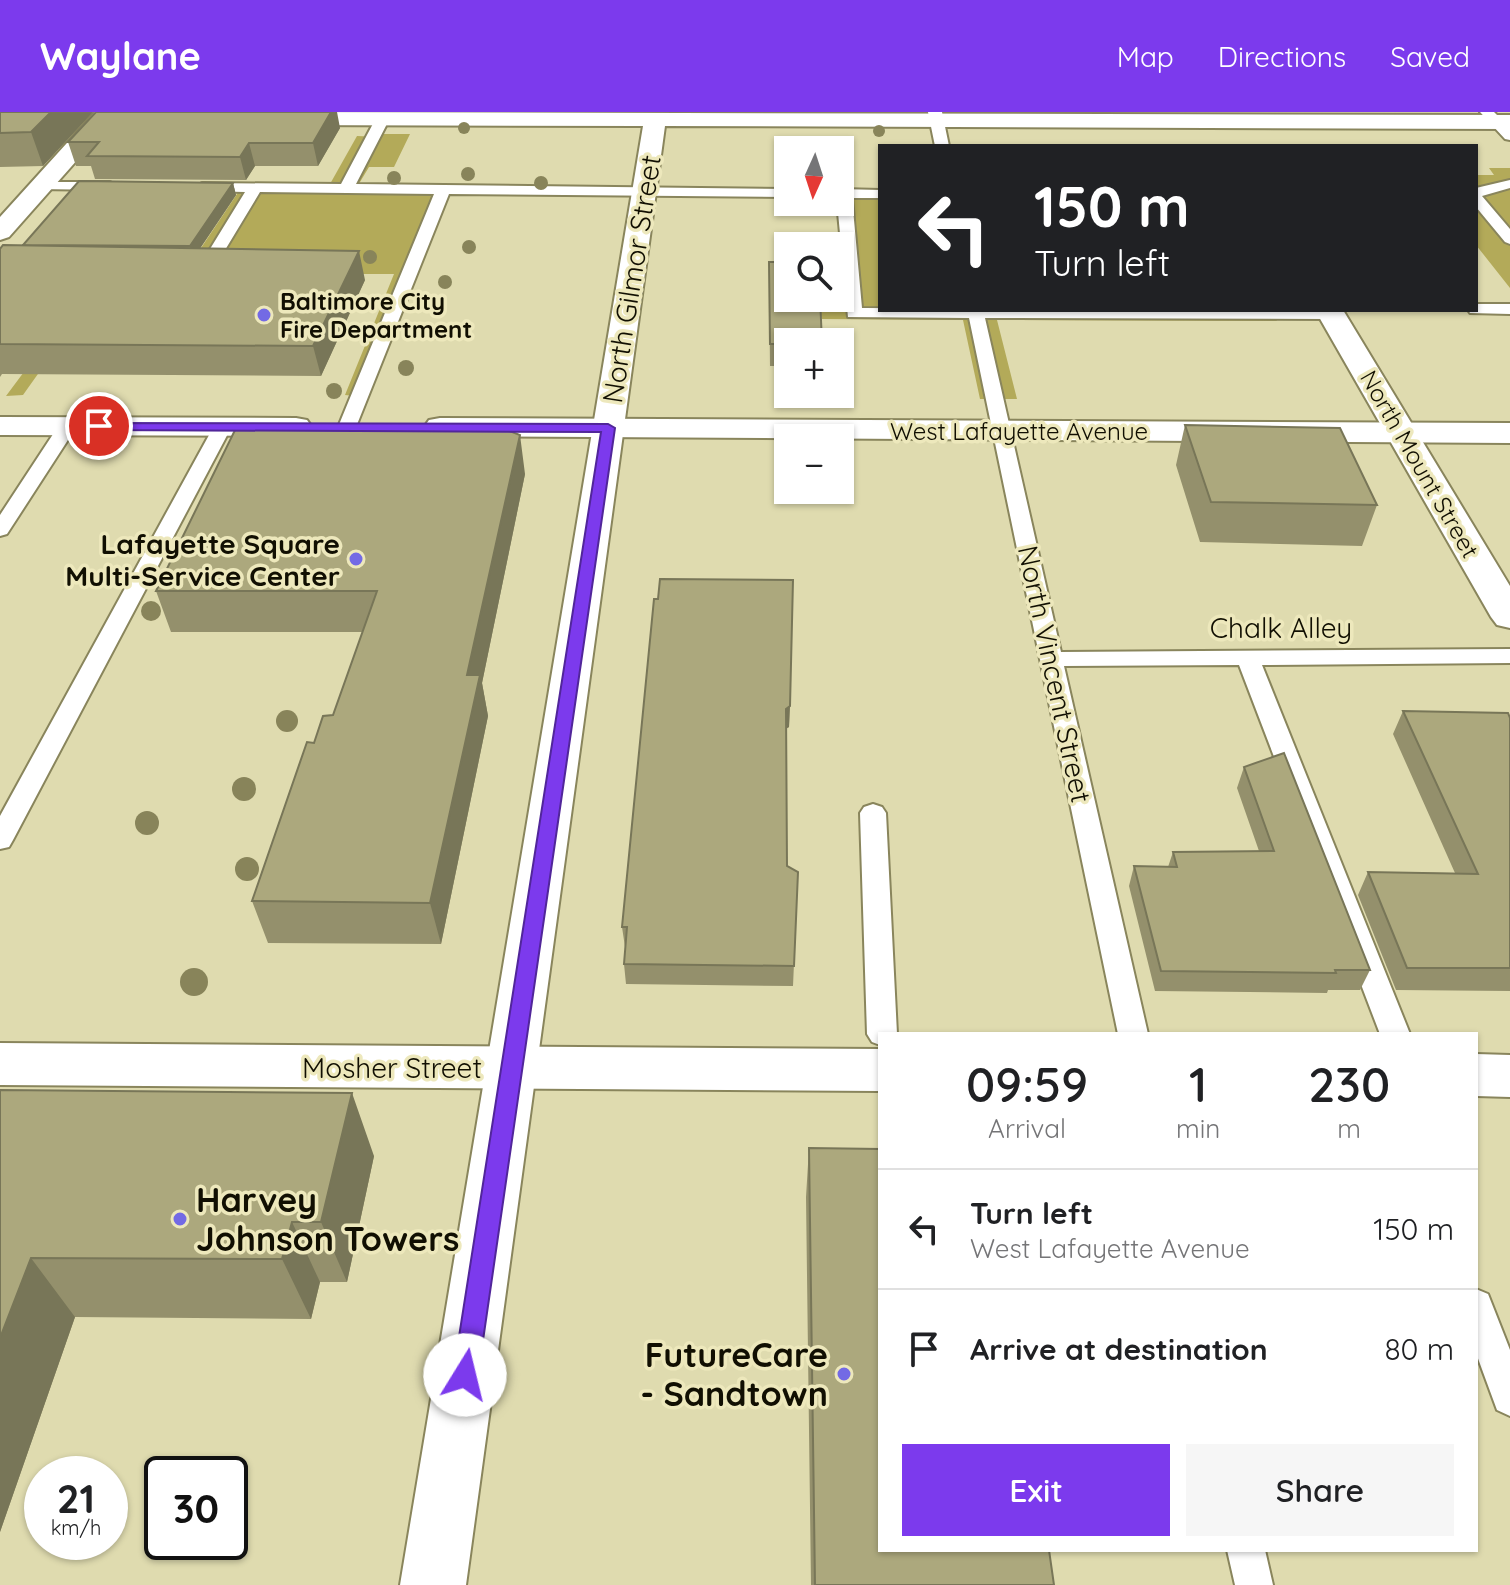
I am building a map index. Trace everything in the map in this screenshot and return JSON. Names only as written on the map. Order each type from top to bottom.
[{"type":"street","name":"North Gilmor Street","points":[[433,1585],[656,116]]},
{"type":"street","points":[[258,118],[1216,116],[1501,123]]},
{"type":"street","points":[[1216,116],[1232,144]]},
{"type":"street","points":[[0,232],[103,117],[134,117]]},
{"type":"street","name":"North Mount Street","points":[[1331,312],[1402,433],[1498,577],[1510,617]]},
{"type":"street","name":"West Lafayette Avenue","points":[[0,426],[1510,433]]},
{"type":"street","name":"Mosher Street","points":[[0,1064],[878,1070]]},
{"type":"street","points":[[1478,1075],[1510,1076]]},
{"type":"lane","points":[[936,116],[942,144]]},
{"type":"lane","points":[[346,189],[383,118]]},
{"type":"lane","points":[[1478,195],[1487,188],[1510,184]]},
{"type":"lane","points":[[42,186],[128,187]]},
{"type":"lane","points":[[192,187],[774,193]]},
{"type":"lane","points":[[177,267],[207,267],[255,188]]},
{"type":"lane","points":[[378,427],[443,190]]},
{"type":"lane","points":[[854,193],[878,194]]},
{"type":"lane","points":[[1478,199],[1510,239]]},
{"type":"lane","points":[[844,216],[854,313],[1331,312]]},
{"type":"lane","points":[[1478,309],[1510,309]]},
{"type":"lane","name":"North Vincent Street","points":[[976,313],[1133,1032]]},
{"type":"lane","points":[[0,530],[68,426]]},
{"type":"lane","points":[[0,840],[223,426]]},
{"type":"lane","name":"Chalk Alley","points":[[1052,659],[1510,656]]},
{"type":"lane","points":[[1248,658],[1394,1032]]},
{"type":"lane","points":[[873,813],[882,1032]]},
{"type":"lane","points":[[1478,1310],[1510,1398]]},
{"type":"lane","points":[[1246,1552],[1254,1585]]},
{"type":"shaded area","points":[[383,134],[410,134],[394,167],[369,167],[357,187],[511,194],[444,195],[364,397],[345,395],[394,274],[109,274],[23,395],[6,396],[97,274],[191,263],[239,191],[330,184],[357,136],[381,137]]},
{"type":"shaded area","points":[[1489,168],[1510,168],[1510,288],[1478,248],[1478,175],[1494,175]]},
{"type":"shaded area","points":[[854,191],[878,191],[878,312],[1272,312],[1277,321],[997,320],[1017,399],[980,399],[963,320],[822,319],[819,312],[854,312],[854,232],[839,232],[838,216],[854,216]]},
{"type":"building","points":[[0,112],[51,112],[31,132],[0,133]]},
{"type":"building","points":[[96,112],[331,112],[313,143],[249,143],[240,157],[87,156],[99,142],[68,142]]},
{"type":"building","points":[[79,181],[233,183],[190,246],[23,245]]},
{"type":"building","points":[[3,245],[359,251],[313,346],[0,344],[0,249]]},
{"type":"building","points":[[769,262],[774,262],[774,312],[821,312],[821,328],[774,328],[774,344],[770,344]]},
{"type":"building","points":[[238,424],[479,424],[497,426],[520,435],[467,675],[480,675],[430,903],[252,901],[307,742],[314,743],[323,716],[333,715],[377,591],[156,591]]},
{"type":"building","points":[[1185,425],[1340,428],[1377,505],[1211,502]]},
{"type":"building","points":[[660,579],[793,580],[790,706],[786,709],[787,866],[798,872],[794,966],[624,964],[627,927],[622,927],[654,599],[658,599]]},
{"type":"building","points":[[1403,711],[1508,713],[1510,968],[1407,968],[1368,872],[1478,874]]},
{"type":"building","points":[[1284,753],[1370,970],[1335,970],[1336,973],[1161,971],[1134,866],[1177,867],[1173,852],[1274,851],[1244,767]]},
{"type":"building","points":[[0,1090],[352,1093],[321,1222],[292,1222],[282,1259],[31,1258],[0,1338]]},
{"type":"building","name":"FutureCare - Sandtown","points":[[809,1148],[878,1149],[878,1552],[1049,1552],[1054,1585],[815,1585]]},
{"type":"place","name":"Baltimore City Fire Department","points":[[264,315]]},
{"type":"place","name":"Lafayette Square Multi-Service Center","points":[[356,559]]},
{"type":"place","name":"Harvey Johnson Towers","points":[[180,1219]]},
{"type":"place","name":"FutureCare - Sandtown","points":[[844,1374]]},
{"type":"route","points":[[99,426],[608,428],[465,1375]]}]
